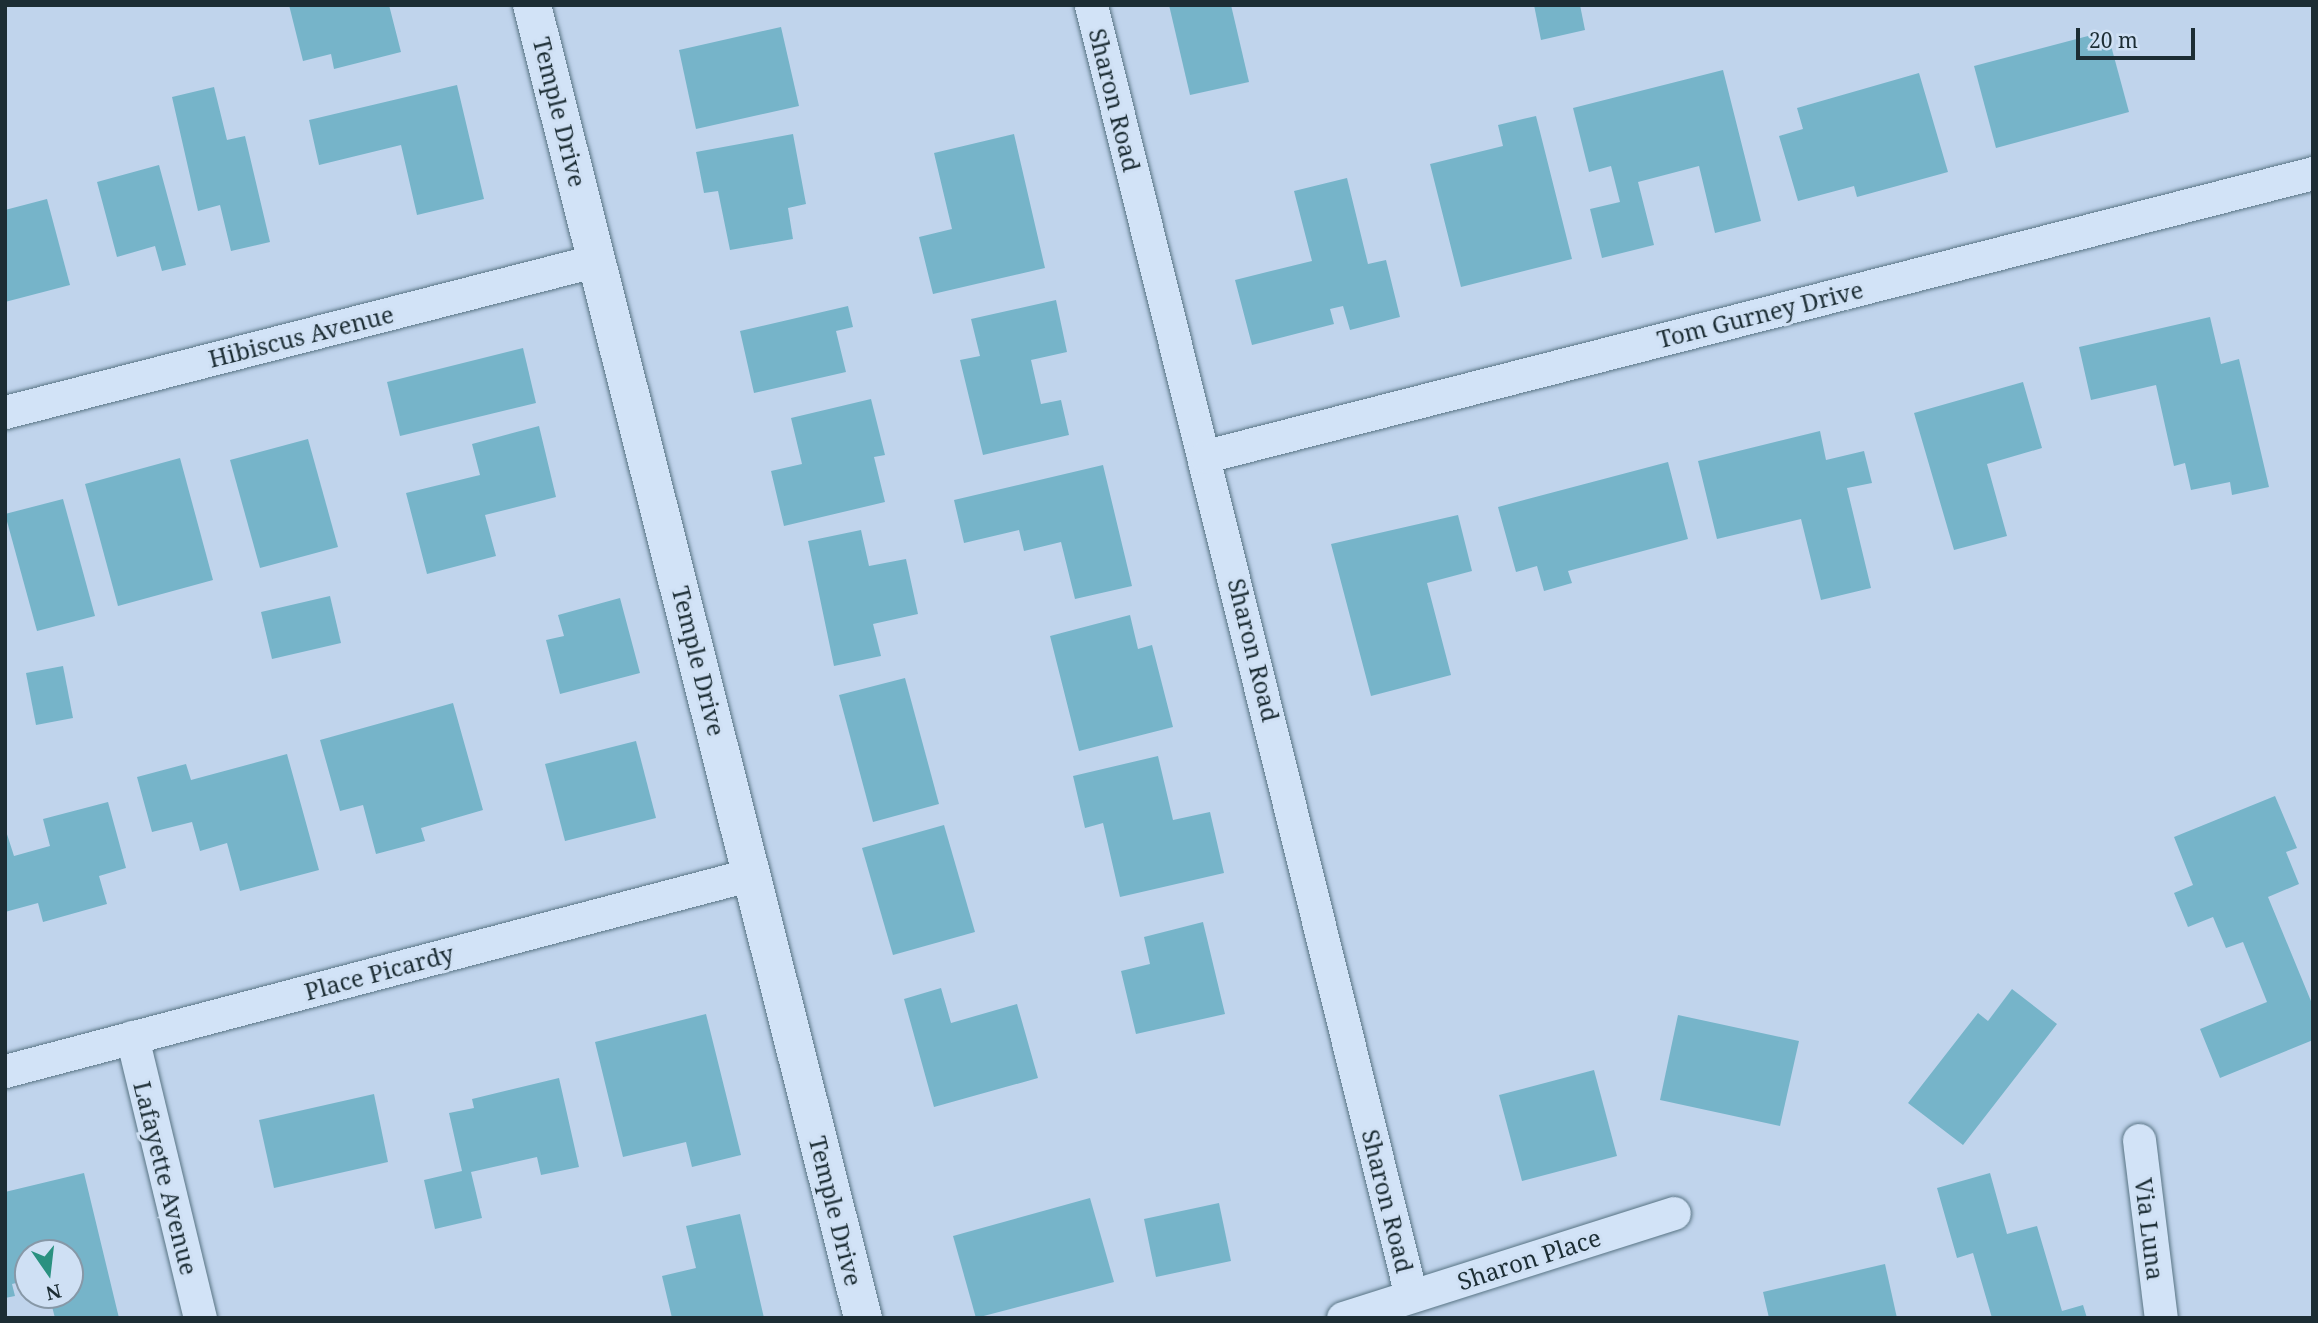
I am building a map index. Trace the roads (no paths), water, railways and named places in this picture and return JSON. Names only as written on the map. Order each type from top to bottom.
[{"type":"street","name":"Temple Drive","points":[[532,5],[863,1318]]},
{"type":"street","name":"Sharon Road","points":[[1091,5],[1206,456],[1411,1296]]},
{"type":"street","name":"Tom Gurney Drive","points":[[1206,456],[2313,173]]},
{"type":"street","name":"Hibiscus Avenue","points":[[5,412],[598,260]]},
{"type":"street","name":"Place Picardy","points":[[5,1071],[752,874]]},
{"type":"street","name":"Lafayette Avenue","points":[[132,1037],[200,1318]]},
{"type":"street","name":"Via Luna","points":[[2139,1140],[2161,1318]]},
{"type":"street","name":"Sharon Place","points":[[1343,1318],[1674,1213]]}]
